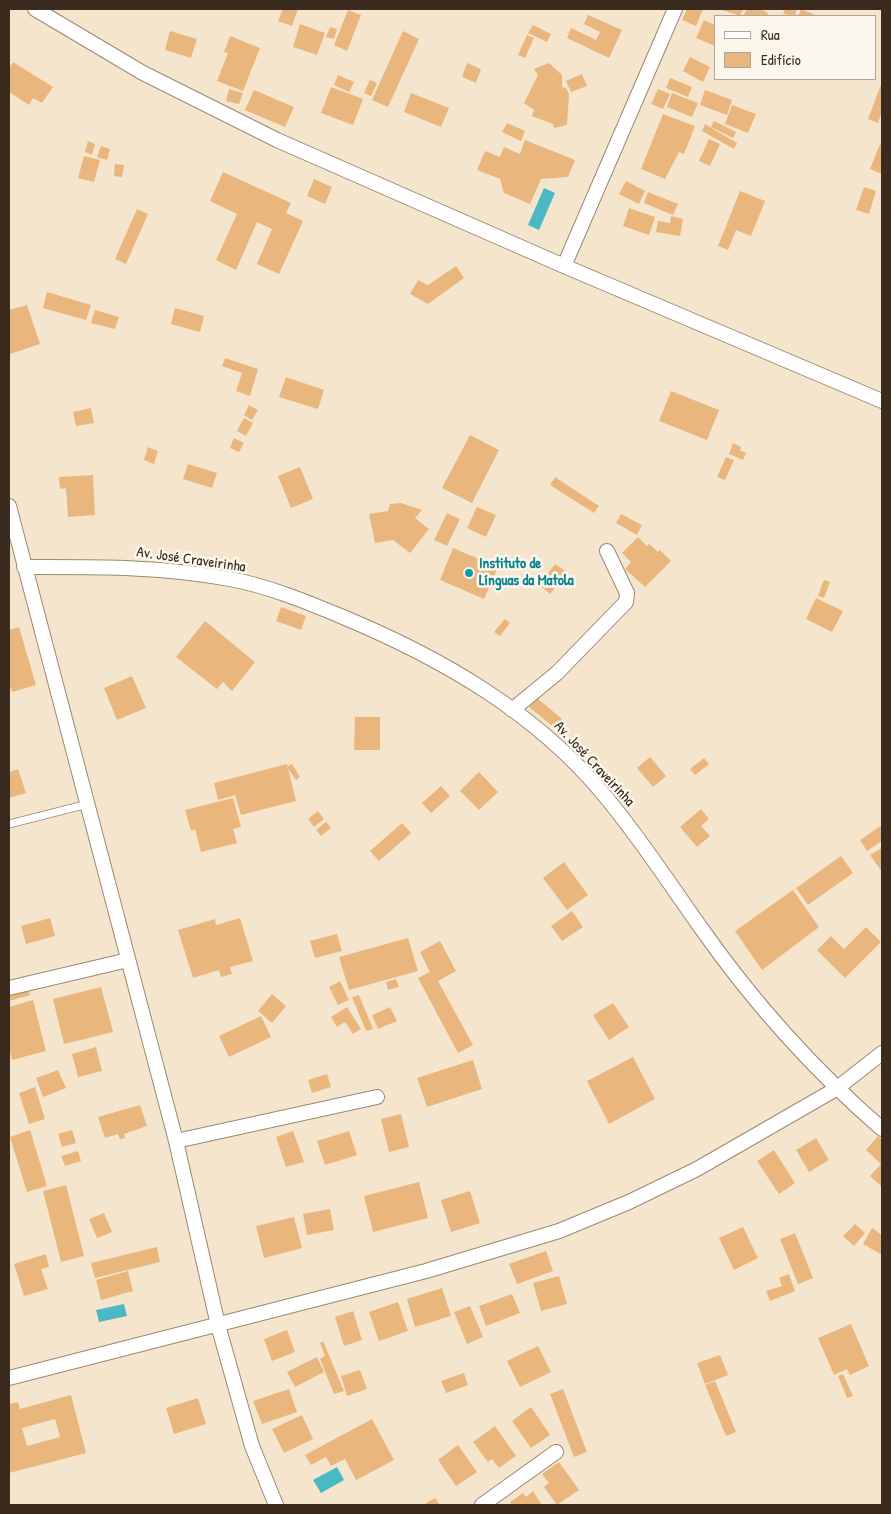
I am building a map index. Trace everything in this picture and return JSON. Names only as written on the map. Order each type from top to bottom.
[{"type":"street","points":[[35,9],[143,73],[268,135],[564,266],[882,401]]},
{"type":"street","points":[[564,266],[675,9]]},
{"type":"street","points":[[9,506],[89,804],[176,1141],[218,1325],[252,1446],[276,1505]]},
{"type":"street","points":[[512,710],[557,673],[626,602],[627,593],[607,551]]},
{"type":"street","name":"Av. José Craveirinha","points":[[24,567],[130,567],[231,579],[303,600],[397,640],[482,687],[550,737],[604,794],[655,860],[701,929],[743,983],[836,1089],[882,1129]]},
{"type":"street","points":[[9,988],[128,960]]},
{"type":"street","points":[[9,1378],[426,1271],[559,1231],[629,1202],[697,1169],[836,1089],[882,1053]]},
{"type":"street","points":[[176,1141],[377,1097]]},
{"type":"street","points":[[482,1505],[556,1452]]},
{"type":"lane","points":[[9,824],[89,804]]},
{"type":"water","points":[[544,188],[555,193],[539,230],[528,225]]},
{"type":"water","points":[[124,1304],[127,1316],[99,1322],[96,1310]]},
{"type":"water","points":[[337,1467],[344,1480],[321,1493],[313,1480]]},
{"type":"building","points":[[283,9],[298,9],[292,26],[278,21]]},
{"type":"building","points":[[687,9],[703,9],[696,26],[682,20]]},
{"type":"building","points":[[719,9],[743,9],[740,15]]},
{"type":"building","points":[[747,9],[760,9],[768,13],[767,15],[744,15]]},
{"type":"building","points":[[785,9],[797,9],[795,15],[783,14]]},
{"type":"building","points":[[801,9],[816,15],[798,15]]},
{"type":"building","points":[[348,10],[361,15],[347,51],[334,45]]},
{"type":"building","points":[[588,15],[622,30],[609,58],[567,38],[571,28],[596,40],[600,32],[584,24]]},
{"type":"building","points":[[704,20],[714,25],[714,46],[696,38]]},
{"type":"building","points":[[300,24],[325,33],[317,55],[293,47]]},
{"type":"building","points":[[533,25],[551,34],[547,42],[528,33]]},
{"type":"building","points":[[330,27],[337,29],[334,39],[326,37]]},
{"type":"building","points":[[170,31],[197,39],[191,58],[165,50]]},
{"type":"building","points":[[403,31],[419,39],[388,107],[372,100]]},
{"type":"building","points":[[527,35],[534,38],[525,58],[518,55]]},
{"type":"building","points":[[230,36],[260,48],[243,91],[217,81],[228,53],[224,52]]},
{"type":"building","points":[[690,57],[710,67],[703,82],[683,71]]},
{"type":"building","points":[[13,62],[53,87],[42,103],[33,98],[29,105],[9,92],[9,69]]},
{"type":"building","points":[[467,63],[481,69],[476,83],[462,77]]},
{"type":"building","points":[[549,63],[562,75],[562,87],[566,88],[569,94],[567,125],[554,128],[553,124],[532,116],[534,110],[524,103],[538,75],[534,69]]},
{"type":"building","points":[[582,74],[587,86],[571,92],[566,81]]},
{"type":"building","points":[[338,75],[354,82],[349,92],[334,85]]},
{"type":"building","points":[[670,78],[692,87],[688,97],[666,88]]},
{"type":"building","points":[[370,80],[377,83],[371,96],[364,93]]},
{"type":"building","points":[[882,82],[882,111],[878,123],[868,119]]},
{"type":"building","points":[[331,87],[363,99],[353,125],[321,113]]},
{"type":"building","points":[[229,89],[243,93],[239,104],[226,101]]},
{"type":"building","points":[[658,89],[670,94],[663,109],[651,104]]},
{"type":"building","points":[[254,90],[294,107],[285,127],[245,110]]},
{"type":"building","points":[[705,90],[732,100],[727,115],[700,105]]},
{"type":"building","points":[[411,93],[449,108],[441,127],[404,112]]},
{"type":"building","points":[[672,93],[698,103],[692,117],[667,107]]},
{"type":"building","points":[[732,105],[756,114],[748,133],[725,124]]},
{"type":"building","points":[[663,114],[695,126],[684,154],[679,152],[665,179],[641,169]]},
{"type":"building","points":[[714,121],[736,132],[733,138],[711,127]]},
{"type":"building","points":[[507,123],[525,131],[521,141],[502,132]]},
{"type":"building","points":[[705,124],[737,143],[734,149],[702,131]]},
{"type":"building","points":[[709,139],[720,144],[710,166],[699,161]]},
{"type":"building","points":[[525,140],[575,160],[568,177],[541,179],[530,204],[504,193],[500,179],[477,170],[485,151],[500,157],[504,147],[520,154]]},
{"type":"building","points":[[88,141],[95,144],[92,155],[85,152]]},
{"type":"building","points":[[880,144],[882,145],[882,174],[870,169]]},
{"type":"building","points":[[101,146],[110,149],[107,160],[97,157]]},
{"type":"building","points":[[84,156],[100,160],[94,182],[78,178]]},
{"type":"building","points":[[115,164],[124,165],[122,177],[114,176]]},
{"type":"building","points":[[223,172],[291,203],[286,213],[303,221],[279,274],[257,264],[272,229],[257,222],[236,270],[216,260],[237,214],[210,201]]},
{"type":"building","points":[[314,179],[332,187],[325,204],[307,196]]},
{"type":"building","points":[[626,181],[645,191],[639,204],[619,194]]},
{"type":"building","points":[[864,187],[876,191],[869,214],[856,210]]},
{"type":"building","points":[[740,191],[765,201],[751,236],[736,230],[728,250],[718,246]]},
{"type":"building","points":[[648,192],[678,204],[673,215],[644,203]]},
{"type":"building","points":[[629,208],[655,217],[649,235],[623,226]]},
{"type":"building","points":[[137,209],[148,214],[126,264],[115,259]]},
{"type":"building","points":[[671,216],[683,219],[680,236],[656,232],[658,221],[670,223]]},
{"type":"building","points":[[456,266],[464,278],[428,304],[410,294],[418,280],[428,285]]},
{"type":"building","points":[[47,292],[91,305],[86,320],[43,308]]},
{"type":"building","points":[[27,305],[40,344],[10,354],[9,310]]},
{"type":"building","points":[[175,308],[204,316],[200,332],[171,324]]},
{"type":"building","points":[[95,310],[119,317],[115,329],[91,323]]},
{"type":"building","points":[[225,358],[258,369],[250,396],[236,391],[242,373],[222,366]]},
{"type":"building","points":[[286,377],[324,390],[318,409],[279,397]]},
{"type":"building","points":[[671,391],[719,410],[707,440],[659,421]]},
{"type":"building","points":[[249,405],[258,410],[252,420],[244,415]]},
{"type":"building","points":[[91,408],[94,423],[76,426],[73,412]]},
{"type":"building","points":[[244,418],[253,423],[246,436],[237,431]]},
{"type":"building","points":[[470,435],[499,450],[472,503],[442,488]]},
{"type":"building","points":[[234,438],[244,443],[239,452],[230,448]]},
{"type":"building","points":[[733,443],[741,447],[740,450],[746,453],[743,460],[729,454]]},
{"type":"building","points":[[148,447],[158,451],[154,464],[144,460]]},
{"type":"building","points":[[726,457],[734,460],[725,480],[717,477]]},
{"type":"building","points":[[188,464],[217,473],[212,488],[183,479]]},
{"type":"building","points":[[300,467],[313,499],[291,508],[278,476]]},
{"type":"building","points":[[93,475],[95,515],[68,517],[66,488],[60,489],[59,477]]},
{"type":"building","points":[[555,477],[599,506],[594,513],[550,485]]},
{"type":"building","points":[[401,503],[422,510],[415,518],[429,529],[410,553],[393,540],[375,543],[369,514],[388,511],[390,504]]},
{"type":"building","points":[[477,507],[496,515],[486,537],[467,528]]},
{"type":"building","points":[[447,513],[460,519],[447,546],[434,540]]},
{"type":"building","points":[[621,514],[642,525],[637,535],[616,523]]},
{"type":"building","points":[[638,537],[647,546],[649,544],[658,552],[660,550],[671,561],[645,587],[625,569],[631,562],[622,553]]},
{"type":"building","name":"Instituto de Línguas da Matola","points":[[453,548],[498,567],[484,599],[440,580]]},
{"type":"building","points":[[555,564],[567,572],[550,594],[539,585]]},
{"type":"building","points":[[824,580],[830,582],[824,598],[818,596]]},
{"type":"building","points":[[816,598],[843,611],[832,632],[806,619]]},
{"type":"building","points":[[281,607],[306,616],[301,630],[276,621]]},
{"type":"building","points":[[505,619],[510,623],[500,636],[494,632]]},
{"type":"building","points":[[205,621],[255,662],[232,691],[223,682],[217,689],[176,657]]},
{"type":"building","points":[[19,627],[36,685],[12,692],[9,683],[9,630]]},
{"type":"building","points":[[132,676],[146,708],[117,720],[104,688]]},
{"type":"building","points":[[537,698],[562,719],[555,728],[529,707]]},
{"type":"building","points":[[355,717],[380,717],[380,750],[354,750]]},
{"type":"building","points":[[650,757],[666,776],[653,787],[637,768]]},
{"type":"building","points":[[704,758],[709,764],[695,775],[690,769]]},
{"type":"building","points":[[287,764],[296,801],[241,815],[235,795],[218,800],[214,783]]},
{"type":"building","points":[[292,764],[300,777],[296,780],[287,767]]},
{"type":"building","points":[[18,769],[26,793],[9,798],[9,772]]},
{"type":"building","points":[[479,772],[498,792],[479,810],[460,791]]},
{"type":"building","points":[[441,786],[450,796],[431,813],[422,803]]},
{"type":"building","points":[[233,798],[241,827],[233,829],[237,843],[201,852],[195,829],[191,831],[185,810]]},
{"type":"building","points":[[701,809],[709,819],[701,826],[710,836],[697,847],[680,827]]},
{"type":"building","points":[[318,811],[324,819],[314,827],[308,819]]},
{"type":"building","points":[[326,822],[331,828],[321,836],[316,830]]},
{"type":"building","points":[[402,823],[411,833],[379,861],[370,851]]},
{"type":"building","points":[[882,825],[882,841],[867,851],[860,840]]},
{"type":"building","points":[[882,848],[882,872],[870,855]]},
{"type":"building","points":[[841,856],[853,873],[808,905],[796,888]]},
{"type":"building","points":[[564,862],[588,895],[567,910],[543,878]]},
{"type":"building","points":[[793,890],[819,927],[762,970],[735,931]]},
{"type":"building","points":[[572,911],[583,927],[562,941],[551,926]]},
{"type":"building","points":[[50,918],[55,936],[26,944],[21,926]]},
{"type":"building","points":[[240,918],[253,961],[230,967],[232,974],[221,977],[219,970],[193,978],[178,930],[215,919],[216,925]]},
{"type":"building","points":[[866,927],[881,942],[845,978],[817,950],[831,936],[844,949]]},
{"type":"building","points":[[337,934],[342,951],[315,958],[310,941]]},
{"type":"building","points":[[408,938],[418,971],[349,990],[339,957]]},
{"type":"building","points":[[440,941],[456,971],[438,981],[473,1045],[458,1053],[418,978],[430,972],[420,952]]},
{"type":"building","points":[[396,979],[399,987],[388,990],[386,982]]},
{"type":"building","points":[[340,981],[349,1000],[338,1005],[329,987]]},
{"type":"building","points":[[101,987],[113,1032],[64,1044],[53,999]]},
{"type":"building","points":[[28,988],[30,995],[9,1001],[9,993]]},
{"type":"building","points":[[272,994],[286,1006],[272,1023],[258,1011]]},
{"type":"building","points":[[359,995],[373,1029],[366,1031],[352,997]]},
{"type":"building","points":[[33,1000],[46,1051],[12,1060],[9,1048],[9,1007]]},
{"type":"building","points":[[613,1003],[629,1027],[609,1040],[593,1015]]},
{"type":"building","points":[[347,1007],[361,1029],[353,1034],[345,1022],[337,1027],[331,1017]]},
{"type":"building","points":[[390,1007],[397,1021],[378,1029],[372,1015]]},
{"type":"building","points":[[261,1016],[271,1037],[229,1057],[219,1036]]},
{"type":"building","points":[[96,1047],[102,1071],[78,1077],[72,1054]]},
{"type":"building","points":[[633,1057],[655,1099],[609,1124],[587,1081]]},
{"type":"building","points":[[473,1060],[482,1089],[427,1107],[417,1078]]},
{"type":"building","points":[[58,1070],[66,1088],[43,1097],[36,1078]]},
{"type":"building","points":[[327,1074],[331,1087],[312,1093],[308,1080]]},
{"type":"building","points":[[35,1087],[45,1119],[29,1124],[19,1093]]},
{"type":"building","points":[[140,1105],[147,1126],[124,1134],[125,1138],[120,1139],[118,1134],[105,1138],[98,1117]]},
{"type":"building","points":[[401,1114],[409,1147],[389,1152],[381,1119]]},
{"type":"building","points":[[30,1130],[47,1186],[27,1192],[10,1137]]},
{"type":"building","points":[[72,1130],[76,1143],[62,1147],[58,1134]]},
{"type":"building","points":[[293,1131],[304,1162],[286,1167],[276,1137]]},
{"type":"building","points":[[349,1131],[357,1155],[325,1165],[317,1141]]},
{"type":"building","points":[[878,1136],[882,1140],[882,1187],[870,1176],[881,1164],[866,1150]]},
{"type":"building","points":[[816,1138],[829,1160],[809,1172],[796,1150]]},
{"type":"building","points":[[774,1150],[795,1183],[779,1194],[757,1161]]},
{"type":"building","points":[[78,1151],[81,1161],[65,1166],[61,1156]]},
{"type":"building","points":[[419,1182],[428,1218],[373,1232],[364,1196]]},
{"type":"building","points":[[66,1185],[84,1256],[61,1262],[43,1191]]},
{"type":"building","points":[[470,1191],[480,1223],[451,1232],[441,1200]]},
{"type":"building","points":[[330,1209],[334,1230],[307,1235],[303,1214]]},
{"type":"building","points":[[104,1213],[112,1232],[97,1238],[89,1219]]},
{"type":"building","points":[[294,1217],[302,1248],[264,1258],[256,1226]]},
{"type":"building","points":[[855,1224],[865,1233],[854,1246],[843,1236]]},
{"type":"building","points":[[743,1227],[758,1258],[734,1270],[719,1238]]},
{"type":"building","points":[[872,1228],[882,1235],[882,1255],[863,1244]]},
{"type":"building","points":[[795,1233],[813,1278],[798,1284],[780,1239]]},
{"type":"building","points":[[157,1247],[160,1262],[95,1278],[91,1263]]},
{"type":"building","points":[[546,1251],[553,1271],[517,1284],[509,1264]]},
{"type":"building","points":[[46,1254],[49,1267],[41,1269],[48,1289],[24,1296],[14,1264]]},
{"type":"building","points":[[128,1271],[133,1291],[101,1300],[96,1280]]},
{"type":"building","points":[[789,1274],[795,1291],[770,1301],[766,1291],[782,1286],[779,1278]]},
{"type":"building","points":[[559,1276],[567,1304],[541,1311],[533,1283]]},
{"type":"building","points":[[442,1288],[451,1316],[415,1327],[407,1299]]},
{"type":"building","points":[[512,1294],[520,1313],[486,1326],[479,1306]]},
{"type":"building","points":[[398,1302],[408,1331],[379,1341],[369,1312]]},
{"type":"building","points":[[470,1306],[483,1337],[467,1344],[454,1312]]},
{"type":"building","points":[[353,1311],[362,1340],[344,1346],[335,1317]]},
{"type":"building","points":[[851,1324],[869,1366],[850,1375],[847,1369],[834,1375],[818,1338]]},
{"type":"building","points":[[287,1330],[295,1352],[272,1361],[264,1339]]},
{"type":"building","points":[[323,1341],[344,1391],[334,1394],[320,1359],[325,1356],[320,1343]]},
{"type":"building","points":[[538,1346],[551,1372],[520,1387],[507,1361]]},
{"type":"building","points":[[720,1355],[728,1375],[705,1384],[697,1363]]},
{"type":"building","points":[[317,1357],[324,1372],[295,1387],[287,1372]]},
{"type":"building","points":[[360,1370],[367,1389],[347,1396],[341,1376]]},
{"type":"building","points":[[464,1373],[468,1385],[446,1393],[441,1381]]},
{"type":"building","points":[[843,1374],[853,1396],[847,1398],[838,1376]]},
{"type":"building","points":[[715,1381],[736,1432],[726,1436],[705,1385]]},
{"type":"building","points":[[289,1389],[297,1412],[262,1424],[253,1401]]},
{"type":"building","points":[[563,1389],[587,1452],[574,1457],[550,1394]]},
{"type":"building","points":[[71,1395],[86,1453],[9,1473],[9,1404],[18,1402],[20,1409]],"holes":[[[55,1419],[60,1437],[27,1446],[22,1428]]]},
{"type":"building","points":[[198,1398],[206,1424],[174,1434],[166,1408]]},
{"type":"building","points":[[531,1407],[550,1435],[531,1448],[512,1421]]},
{"type":"building","points":[[302,1415],[313,1439],[284,1453],[272,1429]]},
{"type":"building","points":[[372,1419],[394,1460],[356,1480],[345,1459],[331,1466],[326,1457],[311,1465],[305,1455]]},
{"type":"building","points":[[495,1426],[516,1456],[499,1468],[492,1459],[488,1462],[473,1442]]},
{"type":"building","points":[[458,1445],[477,1472],[456,1486],[438,1460]]},
{"type":"building","points":[[559,1462],[579,1490],[557,1505],[544,1487],[549,1483],[542,1474]]},
{"type":"building","points":[[533,1491],[542,1505],[512,1505],[510,1502],[523,1493],[526,1497]]},
{"type":"building","points":[[435,1498],[440,1505],[423,1505]]},
{"type":"place","name":"Instituto de Línguas da Matola","points":[[469,573]]}]
